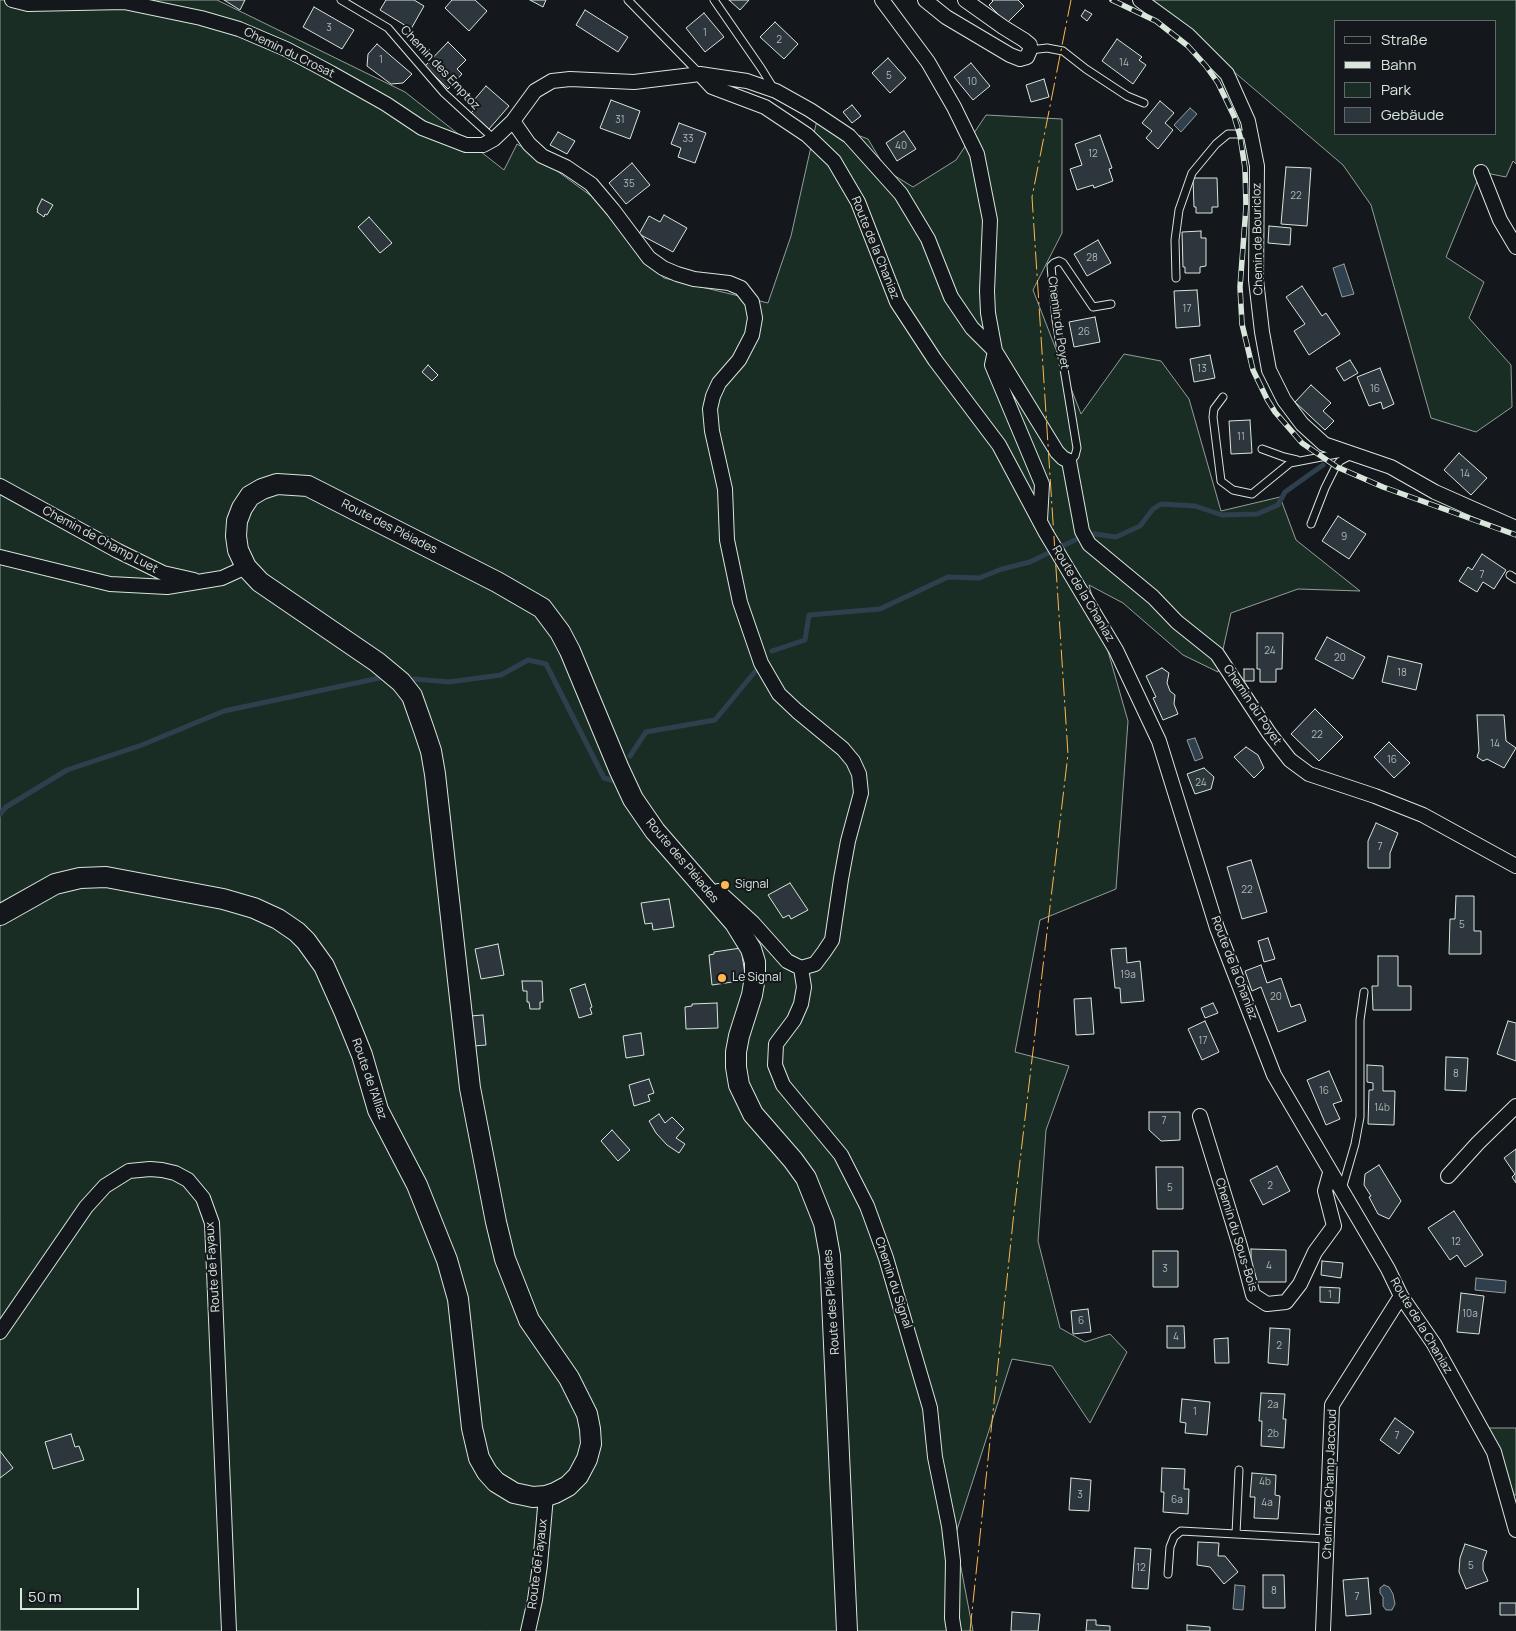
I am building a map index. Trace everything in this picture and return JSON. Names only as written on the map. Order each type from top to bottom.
[{"type":"street","name":"Chemin du Crosat","points":[[12,0],[28,4],[124,2],[201,18],[239,29],[286,49],[386,104],[422,128],[466,145],[483,145],[494,139],[513,121]]},
{"type":"street","points":[[882,0],[928,62],[954,107],[977,154],[990,220],[987,291],[988,313],[995,351],[992,365],[1042,484],[1043,527]]},
{"type":"street","points":[[925,0],[946,17],[1010,55],[1020,59],[1027,57],[1030,45],[965,0]]},
{"type":"street","name":"Chemin de Bouricloz","points":[[1140,0],[1188,35],[1227,74],[1248,121],[1258,166],[1256,280],[1269,370],[1284,400],[1302,424],[1324,444],[1391,467],[1435,492],[1516,528]]},
{"type":"street","points":[[701,886],[715,888],[753,923],[787,961],[801,968],[815,964],[832,940],[848,841],[861,793],[859,774],[853,761],[843,749],[779,694],[761,663],[740,602],[727,540],[725,489],[712,431],[710,410],[713,396],[719,383],[738,360],[752,335],[755,318],[752,302],[741,288],[729,283],[694,279],[663,268],[649,258],[591,184],[566,167],[542,156],[529,144],[513,121],[535,91],[552,81],[570,79],[634,82],[700,74],[747,81],[776,91],[810,110],[849,136],[901,194],[928,239],[951,297],[972,328],[995,351],[1057,452],[1069,461]]},
{"type":"street","name":"Route de la Chaniaz","points":[[700,74],[712,86],[765,107],[807,135],[834,161],[858,202],[897,302],[935,360],[999,445],[1043,527],[1116,650],[1159,741],[1218,928],[1274,1074],[1388,1269],[1400,1296],[1434,1344],[1494,1452],[1516,1530]]},
{"type":"street","points":[[1481,172],[1500,220],[1516,247]]},
{"type":"street","name":"Chemin du Poyet","points":[[1069,461],[1082,531],[1089,544],[1153,597],[1177,622],[1217,654],[1269,733],[1290,760],[1309,774],[1424,815],[1516,866]]},
{"type":"street","name":"Route des Pléiades","points":[[546,1496],[568,1486],[578,1476],[587,1460],[591,1444],[590,1429],[586,1414],[569,1378],[529,1320],[506,1259],[496,1222],[470,1088],[431,751],[412,696],[401,682],[378,662],[260,582],[246,567],[238,550],[236,536],[237,521],[242,508],[250,496],[262,489],[277,484],[308,486],[497,582],[542,608],[560,632],[570,651],[633,799],[655,831],[745,936],[755,962],[755,977],[752,995],[736,1052],[736,1067],[740,1085],[753,1114],[806,1178],[824,1223],[830,1256],[847,1631]]},
{"type":"street","name":"Chemin de Champ Luet","points":[[0,486],[118,551],[163,573],[204,582]]},
{"type":"street","points":[[0,558],[110,584],[167,587],[222,578],[246,567]]},
{"type":"street","name":"Route de l'Alliaz","points":[[0,915],[55,884],[86,877],[106,877],[223,899],[254,908],[278,918],[306,941],[324,966],[341,1004],[362,1055],[378,1110],[409,1168],[447,1260],[458,1299],[472,1428],[479,1458],[487,1472],[506,1489],[525,1496],[546,1496]]},
{"type":"street","name":"Chemin du Signal","points":[[801,968],[804,987],[801,1004],[794,1020],[776,1044],[774,1065],[783,1085],[841,1155],[867,1206],[886,1258],[930,1408],[935,1457],[949,1526],[953,1561],[952,1618],[954,1631]]},
{"type":"street","points":[[1448,1176],[1516,1106]]},
{"type":"street","name":"Chemin du Sous-Bois","points":[[1200,1116],[1240,1246],[1252,1295],[1267,1304],[1286,1302],[1300,1284],[1315,1252],[1334,1226],[1325,1191],[1330,1172]]},
{"type":"street","name":"Route de Fayaux","points":[[0,1332],[86,1207],[105,1186],[129,1171],[162,1170],[175,1173],[188,1180],[203,1198],[212,1223],[229,1631]]},
{"type":"street","name":"Chemin de Champ Jaccoud","points":[[1323,1631],[1332,1405],[1400,1296]]},
{"type":"street","name":"Route de Fayaux","points":[[528,1631],[540,1565],[546,1496]]},
{"type":"lane","name":"Chemin des Emptoz","points":[[341,0],[388,28],[444,93],[494,139]]},
{"type":"lane","points":[[628,0],[700,74]]},
{"type":"lane","points":[[714,0],[776,91]]},
{"type":"lane","points":[[1030,50],[1047,48],[1063,51],[1127,96],[1144,103]]},
{"type":"lane","points":[[1176,278],[1175,240],[1179,210],[1192,173],[1216,144],[1228,134],[1250,134]]},
{"type":"lane","name":"Chemin du Poyet","points":[[1069,461],[1075,456],[1077,448],[1056,320],[1051,266],[1059,261],[1063,262],[1093,307],[1111,304]]},
{"type":"lane","points":[[1223,397],[1214,410],[1213,417],[1221,481],[1233,490],[1252,494],[1290,463],[1350,453]]},
{"type":"lane","points":[[1262,449],[1284,457],[1300,460]]},
{"type":"lane","points":[[1311,524],[1336,466],[1340,460],[1350,453]]},
{"type":"lane","points":[[1342,1190],[1355,1144],[1360,1116],[1360,1020],[1364,992]]},
{"type":"lane","points":[[1236,1534],[1239,1470]]},
{"type":"lane","points":[[1168,1574],[1170,1547],[1174,1537],[1181,1531],[1327,1539]]},
{"type":"green space","points":[[0,0],[217,0],[405,92],[504,170],[517,144],[534,154],[594,198],[642,259],[664,278],[768,303],[791,236],[817,120],[868,139],[887,171],[913,187],[956,160],[986,115],[1062,119],[1062,233],[1033,290],[1081,414],[1124,354],[1161,361],[1189,399],[1221,511],[1280,497],[1296,540],[1360,591],[1298,589],[1231,613],[1218,672],[1183,655],[1123,603],[1089,585],[1128,721],[1116,889],[1040,920],[1015,1052],[1069,1066],[1046,1130],[1038,1241],[1060,1328],[1085,1342],[1110,1334],[1127,1352],[1090,1423],[1052,1366],[1012,1359],[955,1536],[973,1631],[0,1631]]},
{"type":"green space","points":[[1150,0],[1516,0],[1516,164],[1513,161],[1506,177],[1481,172],[1446,257],[1484,282],[1469,318],[1511,365],[1512,407],[1476,432],[1431,418],[1371,205],[1343,165]]},
{"type":"green space","points":[[1487,1428],[1516,1428],[1516,1495],[1514,1495],[1501,1456]]},
{"type":"water","points":[[1190,108],[1197,114],[1181,132],[1174,125]]},
{"type":"water","points":[[1344,264],[1354,294],[1342,297],[1333,268]]},
{"type":"water","points":[[1195,738],[1203,758],[1195,761],[1187,740]]},
{"type":"water","points":[[1476,1278],[1506,1281],[1505,1293],[1475,1290]]},
{"type":"water","points":[[1235,1585],[1245,1586],[1243,1610],[1233,1609]]},
{"type":"water","points":[[1384,1585],[1389,1587],[1393,1594],[1395,1604],[1392,1610],[1386,1610],[1383,1606],[1380,1588]]},
{"type":"building","points":[[224,0],[245,0],[240,10]]},
{"type":"building","points":[[386,0],[414,0],[424,6],[411,29],[380,10]]},
{"type":"building","points":[[452,0],[475,0],[487,11],[469,31],[445,8]]},
{"type":"building","points":[[530,0],[546,0],[543,7]]},
{"type":"building","points":[[729,0],[749,0],[740,10]]},
{"type":"building","points":[[992,0],[1018,0],[1024,6],[1007,23],[989,5]]},
{"type":"building","points":[[314,7],[354,30],[342,49],[303,27]]},
{"type":"building","points":[[585,10],[628,37],[618,52],[576,25]]},
{"type":"building","points":[[1085,10],[1092,14],[1087,21],[1081,16]]},
{"type":"building","points":[[704,13],[724,37],[705,52],[686,28]]},
{"type":"building","points":[[775,22],[798,44],[784,59],[760,37]]},
{"type":"building","points":[[1117,39],[1142,57],[1139,60],[1146,65],[1133,84],[1102,61]]},
{"type":"building","points":[[448,42],[466,60],[457,69],[462,74],[448,89],[425,66]]},
{"type":"building","points":[[377,44],[412,74],[403,83],[391,84],[367,66],[368,54]]},
{"type":"building","points":[[888,58],[906,78],[890,93],[872,73]]},
{"type":"building","points":[[971,63],[990,86],[973,100],[954,77]]},
{"type":"building","points":[[1044,79],[1049,97],[1031,102],[1026,85]]},
{"type":"building","points":[[486,86],[509,106],[489,129],[471,113],[479,104],[474,100]]},
{"type":"building","points":[[611,100],[640,111],[630,139],[600,128]]},
{"type":"building","points":[[1160,101],[1174,113],[1165,123],[1173,130],[1158,149],[1146,138],[1152,131],[1142,123]]},
{"type":"building","points":[[852,105],[861,116],[852,123],[843,112]]},
{"type":"building","points":[[679,123],[706,133],[695,163],[678,157],[681,148],[671,144]]},
{"type":"building","points":[[904,131],[916,149],[897,161],[886,143]]},
{"type":"building","points":[[558,132],[575,141],[567,154],[550,145]]},
{"type":"building","points":[[1100,135],[1112,168],[1109,169],[1113,181],[1094,188],[1093,185],[1077,190],[1070,169],[1082,165],[1075,144]]},
{"type":"building","points":[[632,163],[650,185],[626,204],[609,183]]},
{"type":"building","points":[[1286,167],[1311,168],[1307,226],[1281,224]]},
{"type":"building","points":[[1193,178],[1217,178],[1218,207],[1212,207],[1212,213],[1196,213]]},
{"type":"building","points":[[42,199],[53,205],[44,217],[37,212]]},
{"type":"building","points":[[664,215],[687,228],[673,252],[639,234],[649,216],[660,222]]},
{"type":"building","points":[[369,217],[392,243],[380,253],[358,227]]},
{"type":"building","points":[[1269,226],[1291,228],[1290,245],[1268,243]]},
{"type":"building","points":[[1201,231],[1201,238],[1206,238],[1206,266],[1200,267],[1200,273],[1185,273],[1185,267],[1183,267],[1182,232]]},
{"type":"building","points":[[1098,240],[1111,263],[1087,276],[1074,254]]},
{"type":"building","points":[[1302,286],[1322,316],[1326,313],[1340,334],[1309,355],[1294,331],[1305,324],[1286,297]]},
{"type":"building","points":[[1197,290],[1200,326],[1176,328],[1174,291]]},
{"type":"building","points":[[1095,317],[1100,342],[1074,347],[1069,322]]},
{"type":"building","points":[[1210,355],[1215,378],[1194,382],[1190,359]]},
{"type":"building","points":[[1350,360],[1358,373],[1344,381],[1336,368]]},
{"type":"building","points":[[428,365],[438,375],[432,381],[422,372]]},
{"type":"building","points":[[1380,368],[1394,404],[1383,409],[1381,402],[1369,406],[1357,377]]},
{"type":"building","points":[[1311,385],[1331,403],[1323,411],[1334,421],[1325,430],[1295,402]]},
{"type":"building","points":[[1250,420],[1252,453],[1231,454],[1229,421]]},
{"type":"building","points":[[1459,453],[1487,478],[1471,495],[1444,470]]},
{"type":"building","points":[[1338,516],[1366,534],[1349,559],[1322,541]]},
{"type":"building","points":[[1482,554],[1506,570],[1494,589],[1483,582],[1477,592],[1459,581],[1468,567],[1472,570]]},
{"type":"building","points":[[1257,633],[1283,633],[1282,669],[1276,669],[1276,682],[1260,682],[1260,669],[1257,669]]},
{"type":"building","points":[[1327,637],[1365,657],[1353,679],[1315,659]]},
{"type":"building","points":[[1388,656],[1422,664],[1416,690],[1382,682]]},
{"type":"building","points":[[1162,668],[1169,673],[1167,683],[1170,691],[1175,695],[1174,704],[1178,714],[1163,720],[1153,698],[1156,697],[1146,676]]},
{"type":"building","points":[[1244,669],[1254,669],[1254,681],[1244,681]]},
{"type":"building","points":[[1315,709],[1343,737],[1319,761],[1291,734]]},
{"type":"building","points":[[1477,715],[1504,715],[1506,741],[1516,748],[1504,768],[1487,759],[1483,761],[1477,757],[1479,751]]},
{"type":"building","points":[[1389,742],[1410,763],[1394,778],[1374,757]]},
{"type":"building","points":[[1246,747],[1258,755],[1264,768],[1254,778],[1234,757]]},
{"type":"building","points":[[1204,768],[1214,777],[1211,789],[1195,794],[1187,774]]},
{"type":"building","points":[[1376,823],[1398,833],[1390,853],[1390,868],[1368,868],[1368,841]]},
{"type":"building","points":[[1251,860],[1267,912],[1242,919],[1227,867]]},
{"type":"building","points":[[790,883],[808,910],[791,919],[789,915],[783,918],[768,895]]},
{"type":"building","points":[[1456,896],[1474,896],[1474,931],[1481,931],[1481,954],[1449,954],[1450,919],[1455,919]]},
{"type":"building","points":[[669,899],[674,927],[653,930],[652,923],[645,924],[641,903]]},
{"type":"building","points":[[1268,938],[1275,959],[1264,962],[1258,941]]},
{"type":"building","points":[[498,944],[504,975],[481,979],[475,949]]},
{"type":"building","points":[[741,948],[745,974],[738,975],[739,981],[712,985],[709,955],[714,954],[714,952]]},
{"type":"building","points":[[1126,948],[1127,963],[1140,961],[1144,1001],[1121,1003],[1120,988],[1115,988],[1111,949]]},
{"type":"building","points":[[1378,956],[1398,956],[1398,986],[1411,986],[1411,1010],[1373,1010],[1372,986],[1378,986]]},
{"type":"building","points":[[1261,965],[1267,983],[1281,978],[1291,1007],[1300,1004],[1306,1021],[1278,1032],[1261,987],[1252,991],[1245,971]]},
{"type":"building","points":[[522,981],[542,981],[543,1002],[540,1002],[540,1009],[530,1009],[529,1002],[527,1002],[527,991],[523,991]]},
{"type":"building","points":[[585,984],[592,1007],[590,1008],[592,1014],[579,1018],[570,989]]},
{"type":"building","points":[[1091,998],[1094,1034],[1076,1035],[1074,999]]},
{"type":"building","points":[[717,1003],[718,1028],[686,1029],[685,1007],[692,1006],[692,1004]]},
{"type":"building","points":[[1213,1003],[1218,1013],[1205,1018],[1201,1008]]},
{"type":"building","points":[[483,1015],[486,1045],[473,1046],[470,1016]]},
{"type":"building","points":[[1205,1021],[1219,1052],[1202,1060],[1188,1029]]},
{"type":"building","points":[[1508,1021],[1516,1023],[1516,1061],[1497,1054]]},
{"type":"building","points":[[641,1033],[644,1055],[626,1058],[623,1036]]},
{"type":"building","points":[[1446,1057],[1468,1058],[1466,1091],[1445,1090]]},
{"type":"building","points":[[1367,1065],[1383,1066],[1383,1091],[1395,1091],[1394,1125],[1368,1124],[1369,1090],[1373,1090],[1373,1083],[1367,1082]]},
{"type":"building","points":[[1329,1071],[1342,1101],[1333,1104],[1340,1119],[1326,1125],[1307,1080]]},
{"type":"building","points":[[649,1079],[654,1093],[648,1095],[650,1101],[634,1106],[629,1085]]},
{"type":"building","points":[[1149,1112],[1180,1112],[1180,1140],[1161,1141],[1149,1130]]},
{"type":"building","points":[[659,1114],[665,1123],[672,1117],[684,1129],[676,1138],[685,1144],[679,1153],[667,1145],[656,1133],[649,1121]]},
{"type":"building","points":[[612,1130],[630,1150],[618,1161],[601,1141]]},
{"type":"building","points":[[1516,1149],[1516,1183],[1512,1177],[1515,1174],[1504,1158]]},
{"type":"building","points":[[1379,1165],[1401,1201],[1389,1219],[1378,1214],[1369,1197],[1371,1196],[1364,1185],[1365,1174]]},
{"type":"building","points":[[1277,1166],[1290,1191],[1263,1205],[1250,1180]]},
{"type":"building","points":[[1156,1167],[1183,1167],[1183,1209],[1157,1209]]},
{"type":"building","points":[[1454,1211],[1483,1255],[1465,1267],[1457,1255],[1450,1260],[1428,1228]]},
{"type":"building","points":[[1251,1249],[1286,1250],[1286,1282],[1251,1282]]},
{"type":"building","points":[[1153,1251],[1178,1251],[1178,1287],[1153,1287]]},
{"type":"building","points":[[1322,1261],[1343,1263],[1341,1278],[1321,1275]]},
{"type":"building","points":[[1320,1287],[1340,1288],[1339,1303],[1320,1302]]},
{"type":"building","points":[[1461,1293],[1484,1296],[1479,1334],[1457,1332]]},
{"type":"building","points":[[1088,1309],[1091,1332],[1073,1334],[1071,1311]]},
{"type":"building","points":[[1167,1326],[1184,1326],[1185,1348],[1167,1348]]},
{"type":"building","points":[[1270,1328],[1290,1329],[1288,1365],[1268,1363]]},
{"type":"building","points":[[1228,1338],[1229,1363],[1215,1363],[1214,1339]]},
{"type":"building","points":[[1261,1393],[1285,1394],[1283,1419],[1286,1419],[1284,1448],[1261,1446],[1262,1421],[1259,1421]]},
{"type":"building","points":[[1182,1399],[1210,1402],[1207,1435],[1185,1433],[1186,1423],[1180,1422]]},
{"type":"building","points":[[1395,1418],[1414,1432],[1399,1454],[1380,1440]]},
{"type":"building","points":[[71,1434],[75,1447],[79,1446],[84,1460],[53,1469],[45,1442]]},
{"type":"building","points":[[0,1451],[13,1468],[0,1478]]},
{"type":"building","points":[[1162,1468],[1185,1469],[1184,1489],[1189,1489],[1188,1514],[1163,1512],[1164,1492],[1161,1492]]},
{"type":"building","points":[[1252,1473],[1276,1475],[1275,1495],[1280,1496],[1278,1519],[1254,1518],[1255,1497],[1250,1497]]},
{"type":"building","points":[[1071,1478],[1091,1480],[1089,1511],[1069,1510]]},
{"type":"building","points":[[1198,1542],[1219,1543],[1218,1556],[1225,1556],[1238,1572],[1224,1584],[1210,1567],[1197,1565]]},
{"type":"building","points":[[1465,1544],[1487,1551],[1483,1562],[1483,1570],[1488,1581],[1466,1589],[1459,1572],[1460,1558]]},
{"type":"building","points":[[1135,1548],[1151,1549],[1148,1589],[1132,1588]]},
{"type":"building","points":[[1263,1575],[1284,1575],[1285,1608],[1263,1608]]},
{"type":"building","points":[[1368,1578],[1371,1614],[1346,1616],[1343,1580]]},
{"type":"building","points":[[1500,1603],[1516,1603],[1516,1615],[1500,1615]]},
{"type":"building","points":[[1012,1612],[1040,1614],[1038,1631],[1011,1631]]},
{"type":"building","points":[[1087,1620],[1096,1620],[1096,1625],[1110,1626],[1110,1631],[1086,1631]]},
{"type":"building","points":[[1187,1625],[1210,1627],[1210,1631],[1187,1631]]},
{"type":"waterway","points":[[772,651],[805,640],[809,615],[880,609],[948,577],[979,578],[1002,569],[1030,562],[1077,539],[1095,534],[1116,537],[1140,526],[1153,509],[1161,504],[1195,506],[1222,515],[1257,514],[1278,505],[1285,492],[1323,465]]},
{"type":"waterway","points":[[414,679],[449,682],[501,675],[528,660],[546,664],[604,778],[615,781]]},
{"type":"waterway","points":[[630,756],[646,732],[715,720],[758,668]]},
{"type":"waterway","points":[[0,814],[6,807],[67,770],[142,745],[224,711],[384,677]]},
{"type":"railway","points":[[1112,0],[1156,21],[1188,46],[1218,83],[1234,116],[1240,136],[1245,168],[1246,207],[1240,287],[1242,324],[1253,370],[1275,412],[1302,443],[1337,467],[1383,487],[1516,535]]},
{"type":"power","points":[[970,1631],[1014,1212],[1068,754],[1032,197],[1071,0]]},
{"type":"place","name":"Signal","points":[[725,885]]},
{"type":"place","name":"Le Signal","points":[[722,978]]}]
